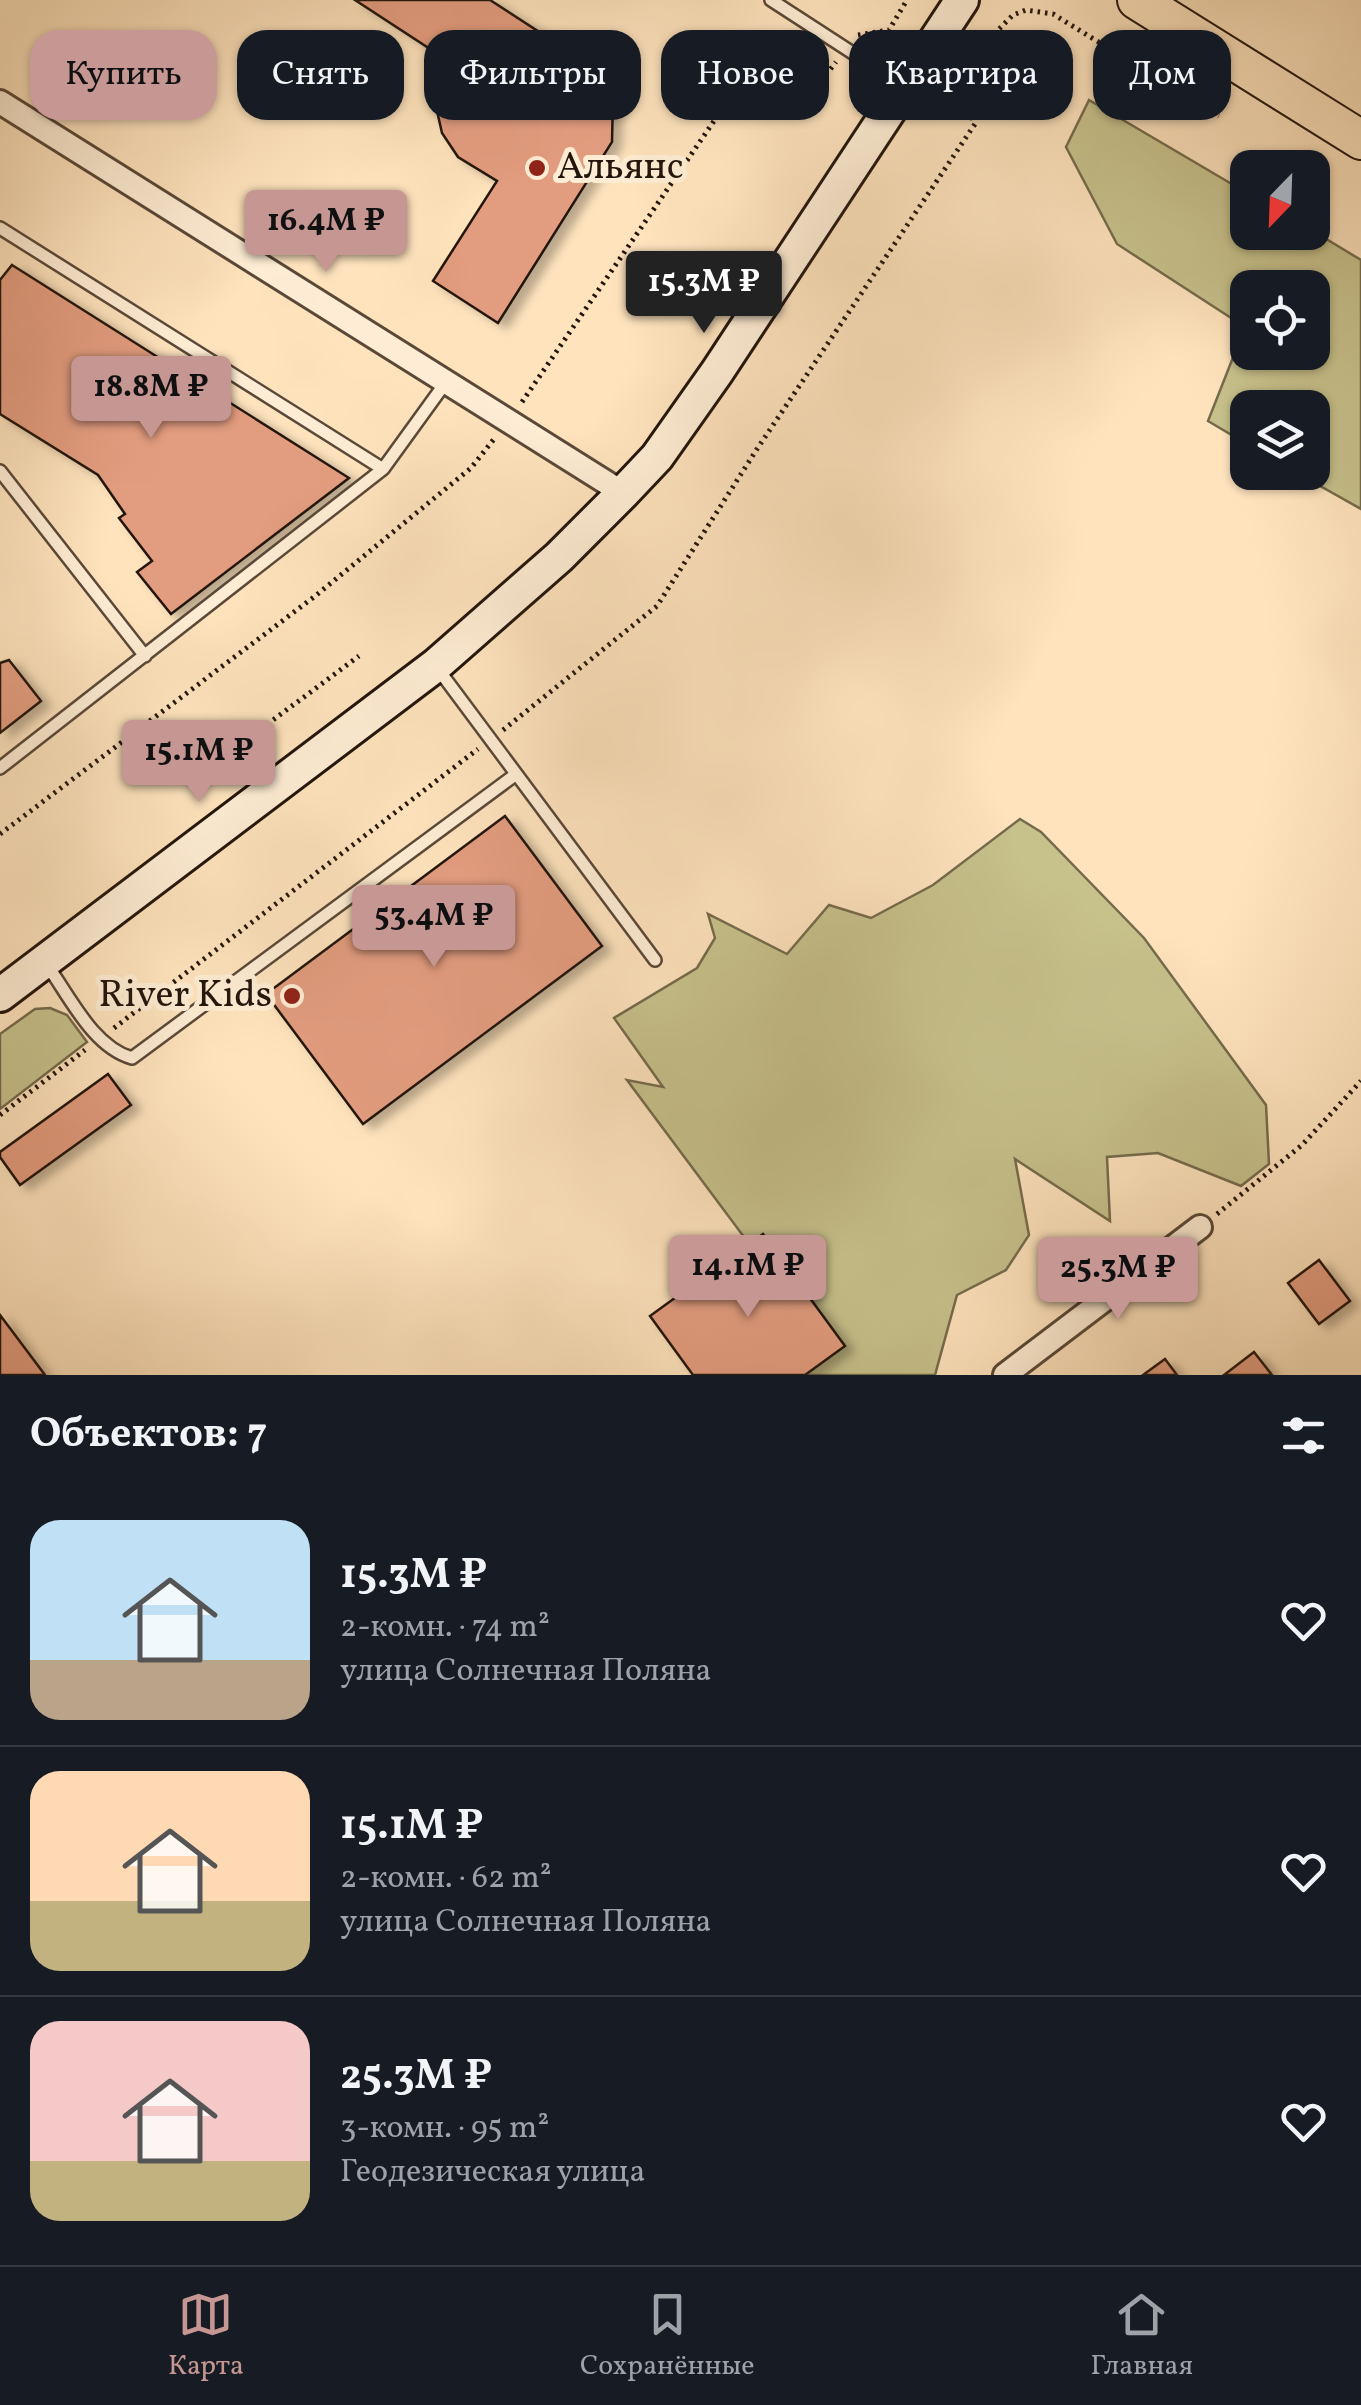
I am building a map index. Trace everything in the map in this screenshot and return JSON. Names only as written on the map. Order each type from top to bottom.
[{"type":"main road","points":[[1138,0],[1361,140]]},
{"type":"street","points":[[943,30],[962,0]]},
{"type":"street","points":[[0,102],[623,493]]},
{"type":"street","points":[[0,995],[436,665],[560,557],[657,457],[718,372],[884,120]]},
{"type":"street","points":[[1005,1375],[1200,1227]]},
{"type":"lane","points":[[771,0],[849,50]]},
{"type":"lane","points":[[0,228],[383,468]]},
{"type":"lane","points":[[0,768],[383,468],[446,382]]},
{"type":"lane","points":[[0,472],[145,656]]},
{"type":"lane","points":[[436,665],[655,960]]},
{"type":"lane","points":[[44,961],[100,1039],[116,1054],[132,1058],[515,775]]},
{"type":"path","points":[[0,834],[314,597],[471,468],[508,421],[742,80],[829,71],[854,36],[889,30],[907,0]]},
{"type":"path","points":[[0,1114],[490,740],[658,606],[756,449],[975,124],[961,93],[966,75],[1003,22],[1026,10],[1053,14],[1093,39]]},
{"type":"path","points":[[142,727],[218,761],[359,656]]},
{"type":"path","points":[[1200,1227],[1282,1164],[1361,1081]]},
{"type":"shaded area","points":[[1089,100],[1093,102],[1093,120],[1123,120],[1230,183],[1230,250],[1330,250],[1330,241],[1361,260],[1361,509],[1327,490],[1330,390],[1230,390],[1230,434],[1208,421],[1230,365],[1230,370],[1330,370],[1330,270],[1230,270],[1230,317],[1117,244],[1066,147]]},
{"type":"shaded area","points":[[1020,819],[1041,832],[1144,938],[1266,1105],[1269,1164],[1241,1186],[1158,1153],[1107,1157],[1110,1221],[1015,1159],[1029,1235],[1006,1270],[957,1295],[935,1375],[788,1375],[750,1245],[627,1080],[663,1087],[614,1018],[697,968],[715,938],[708,914],[787,954],[829,905],[871,918],[933,885]]},
{"type":"shaded area","points":[[50,1008],[67,1015],[87,1042],[0,1109],[0,1034],[35,1009]]},
{"type":"building","name":"Альянс","points":[[355,0],[490,0],[536,30],[424,30],[424,45]]},
{"type":"building","name":"Альянс","points":[[439,120],[613,120],[612,142],[498,323],[433,281],[497,181],[458,157],[442,133]]},
{"type":"building","points":[[12,265],[349,478],[171,614],[137,572],[152,561],[119,518],[125,514],[98,475],[0,414],[0,280]]},
{"type":"building","points":[[9,660],[41,701],[0,733],[0,663]]},
{"type":"building","points":[[505,816],[602,946],[363,1124],[266,994]]},
{"type":"building","points":[[108,1074],[131,1105],[20,1185],[0,1152]]},
{"type":"building","points":[[763,1234],[845,1346],[805,1375],[693,1375],[650,1316]]},
{"type":"building","points":[[1319,1260],[1350,1301],[1319,1324],[1288,1283]]},
{"type":"building","points":[[0,1315],[45,1375],[0,1375]]},
{"type":"building","points":[[1254,1352],[1272,1375],[1224,1375]]},
{"type":"building","points":[[1165,1359],[1177,1375],[1143,1375]]},
{"type":"place","name":"Альянс","points":[[537,168]]},
{"type":"place","name":"River Kids","points":[[292,996]]}]
